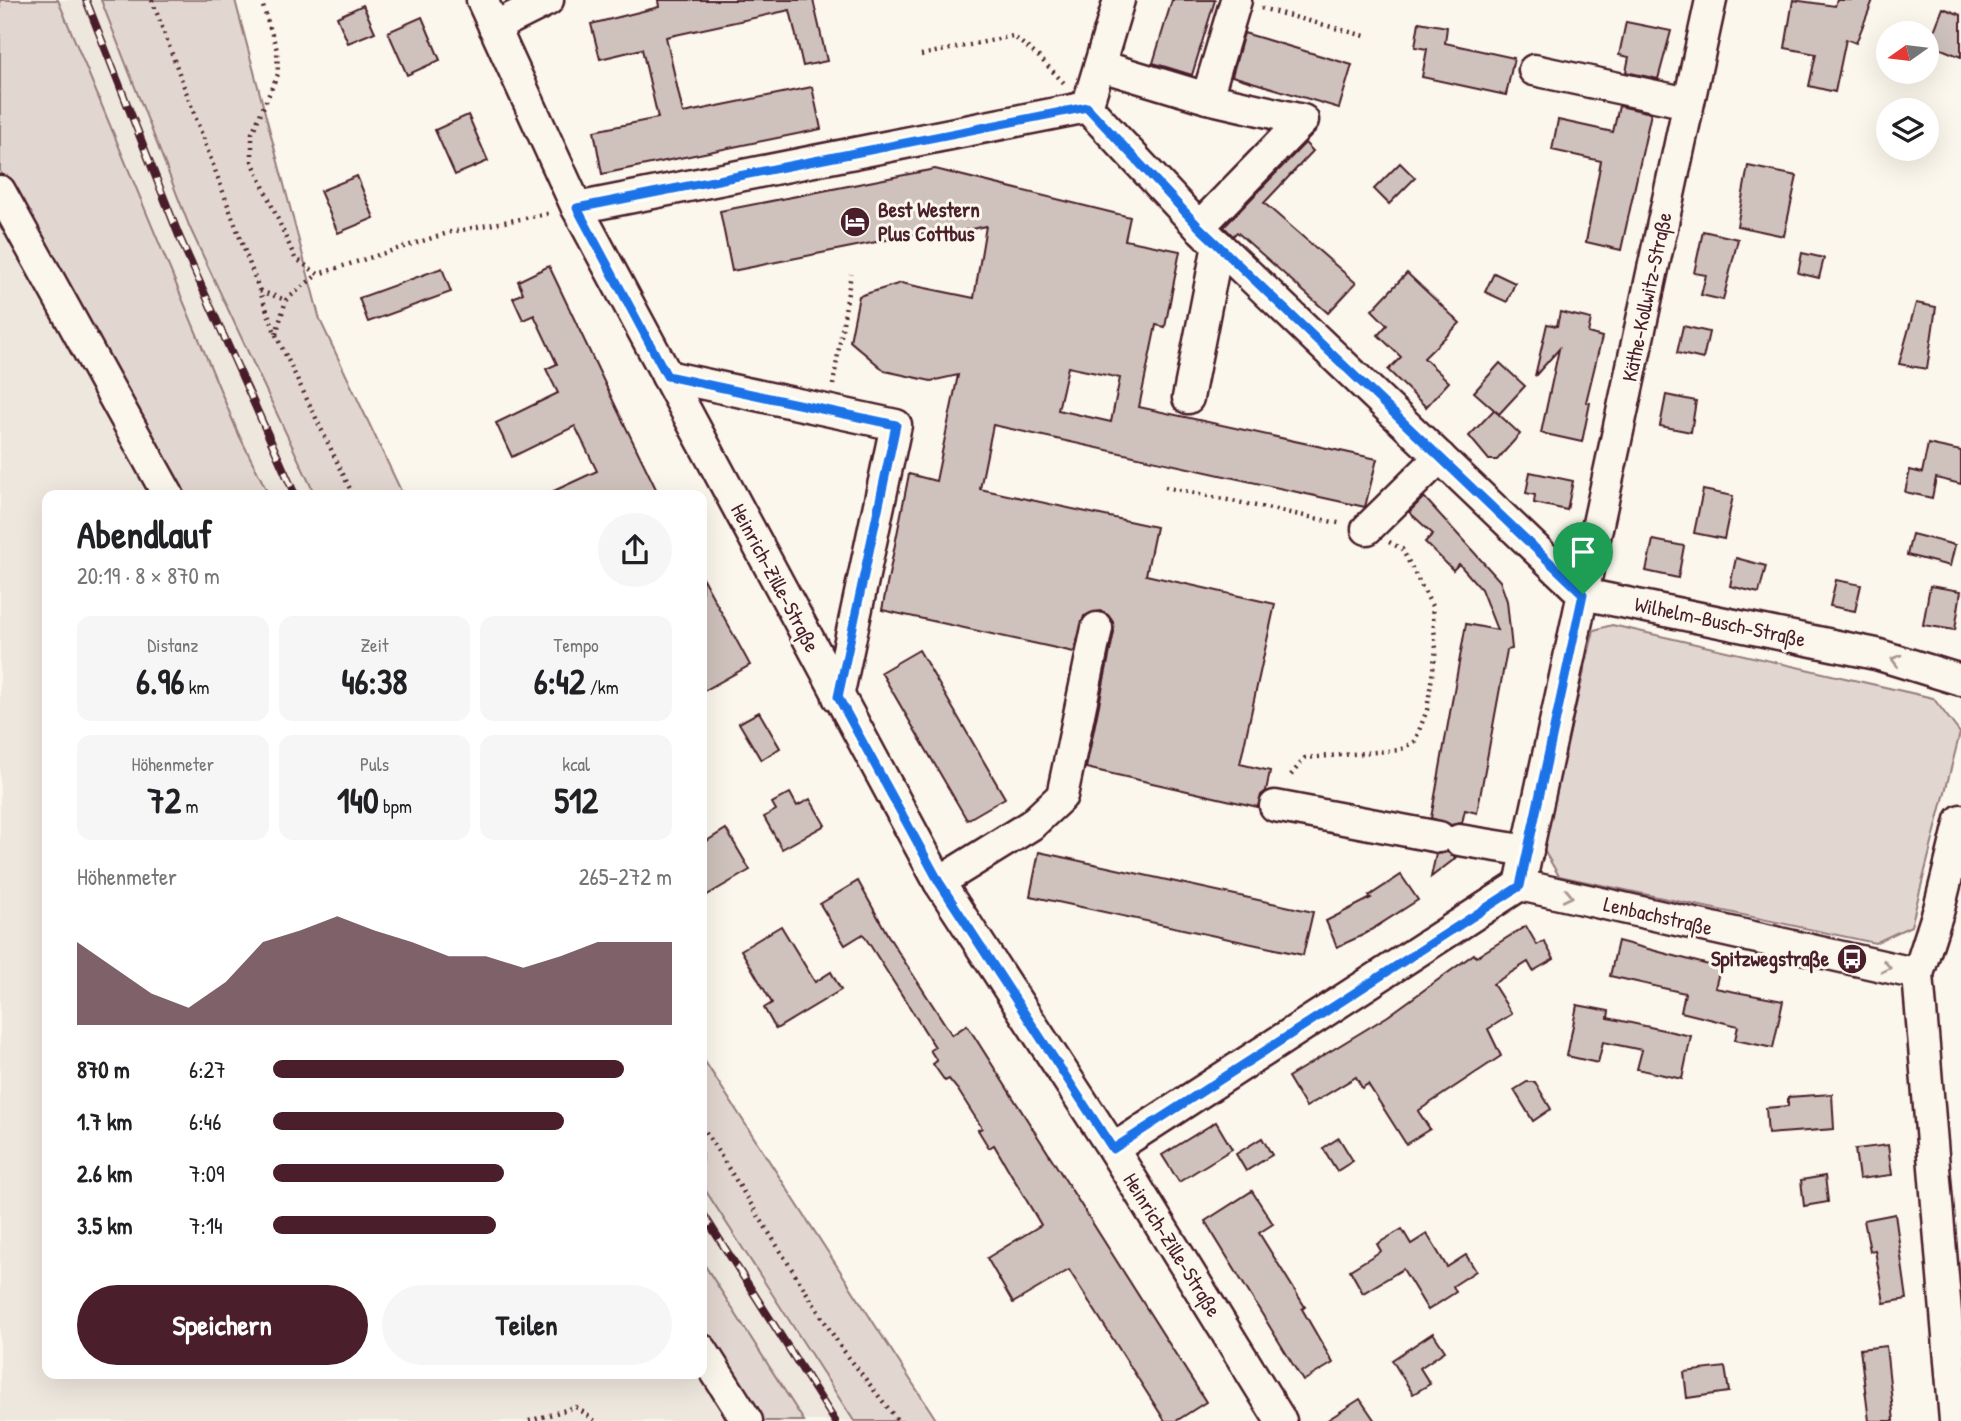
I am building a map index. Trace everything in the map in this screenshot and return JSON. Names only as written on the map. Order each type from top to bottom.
[{"type":"street","points":[[488,13],[548,0]]},
{"type":"street","points":[[1087,107],[1119,0]]},
{"type":"street","name":"Käthe-Kollwitz-Straße","points":[[1583,594],[1711,0]]},
{"type":"street","points":[[1207,98],[1235,1]]},
{"type":"street","name":"Heinrich-Zille-Straße","points":[[488,13],[577,208],[939,882],[1113,1149],[1281,1421]]},
{"type":"street","points":[[1101,66],[1207,98],[1303,120],[1209,236],[1188,398]]},
{"type":"street","points":[[1534,70],[1688,103]]},
{"type":"street","points":[[577,208],[1087,107]]},
{"type":"street","points":[[1087,107],[1209,236],[1583,594],[1520,886],[1113,1149]]},
{"type":"street","points":[[0,191],[165,490]]},
{"type":"street","points":[[667,376],[896,425],[838,697]]},
{"type":"street","points":[[1367,529],[1440,457]]},
{"type":"street","name":"Wilhelm-Busch-Straße","points":[[1583,594],[1877,654],[1961,680]]},
{"type":"street","points":[[939,882],[1031,825],[1062,796],[1097,628]]},
{"type":"street","points":[[1275,806],[1528,850]]},
{"type":"street","points":[[1955,1421],[1918,974],[1950,911],[1961,820]]},
{"type":"street","name":"Lenbachstraße","points":[[1520,886],[1918,974]]},
{"type":"street","points":[[707,1358],[747,1421]]},
{"type":"path","points":[[152,0],[276,335],[351,490]]},
{"type":"path","points":[[261,0],[277,50],[278,74],[252,133],[252,161],[295,258],[318,274]]},
{"type":"path","points":[[1235,1],[1365,36]]},
{"type":"path","points":[[922,55],[1013,36],[1039,57],[1087,107]]},
{"type":"path","points":[[276,335],[286,300],[318,274],[451,232],[577,208]]},
{"type":"path","points":[[829,410],[851,274]]},
{"type":"path","points":[[259,291],[286,300]]},
{"type":"path","points":[[1165,487],[1367,529],[1402,549],[1433,606],[1436,649],[1427,710],[1415,741],[1400,750],[1305,758],[1291,775]]},
{"type":"path","points":[[707,1134],[840,1346],[898,1421]]},
{"type":"path","points":[[529,1421],[576,1407],[595,1421]]},
{"type":"shaded area","points":[[0,0],[58,0],[238,433],[266,490],[184,490],[89,332],[0,171]]},
{"type":"shaded area","points":[[58,0],[101,0],[190,228],[313,490],[266,490],[238,433]]},
{"type":"shaded area","points":[[101,0],[235,0],[320,320],[401,490],[313,490],[190,228]]},
{"type":"shaded area","points":[[0,171],[89,332],[184,490],[42,490],[42,1379],[707,1379],[707,1342],[758,1421],[0,1421]]},
{"type":"shaded area","points":[[1612,625],[1933,698],[1960,733],[1911,926],[1875,943],[1559,876],[1542,847],[1594,630]]},
{"type":"shaded area","points":[[707,1065],[937,1421],[854,1421],[707,1193]]},
{"type":"shaded area","points":[[707,1193],[854,1421],[804,1421],[707,1269]]},
{"type":"shaded area","points":[[707,1269],[804,1421],[758,1421],[707,1342]]},
{"type":"building","points":[[658,0],[813,0],[827,61],[803,66],[790,10],[666,37],[683,113],[812,87],[821,129],[602,174],[594,131],[658,118],[642,49],[600,59],[591,24],[659,7]]},
{"type":"building","points":[[1172,0],[1215,0],[1192,75],[1153,63]]},
{"type":"building","points":[[1793,0],[1835,6],[1837,0],[1873,0],[1856,43],[1846,39],[1835,92],[1809,86],[1816,54],[1785,48]]},
{"type":"building","points":[[363,5],[375,32],[348,43],[337,17]]},
{"type":"building","points":[[1943,8],[1961,15],[1961,57],[1939,48],[1938,21]]},
{"type":"building","points":[[422,17],[440,60],[407,75],[388,32]]},
{"type":"building","points":[[1419,22],[1447,27],[1445,43],[1514,58],[1506,95],[1422,77],[1427,49],[1415,47]]},
{"type":"building","points":[[1626,22],[1671,31],[1658,79],[1626,72],[1629,57],[1619,55]]},
{"type":"building","points":[[1244,33],[1352,65],[1339,108],[1232,76]]},
{"type":"building","points":[[1619,106],[1651,113],[1621,250],[1586,242],[1601,161],[1552,150],[1558,120],[1613,132]]},
{"type":"building","points":[[468,115],[488,161],[455,175],[435,130]]},
{"type":"building","points":[[1305,143],[1313,151],[1264,203],[1356,283],[1328,313],[1237,232],[1233,236],[1224,227]]},
{"type":"building","points":[[1400,163],[1415,178],[1389,204],[1374,189]]},
{"type":"building","points":[[1748,166],[1797,176],[1784,236],[1737,226]]},
{"type":"building","points":[[935,169],[1130,217],[1125,240],[1180,251],[1165,327],[1156,325],[1139,407],[1377,459],[1365,507],[993,425],[980,489],[1156,527],[1146,575],[1275,604],[1240,764],[1270,771],[1266,791],[1261,795],[1258,807],[1086,768],[1114,632],[1113,622],[1108,615],[1100,611],[1084,616],[1074,652],[882,610],[909,474],[936,481],[958,375],[931,381],[885,371],[850,341],[859,296],[901,283],[974,298],[986,226],[947,234],[946,228],[732,271],[720,211]],"holes":[[[1068,367],[1120,378],[1111,422],[1058,410]]]},
{"type":"building","points":[[357,176],[374,218],[338,233],[320,191]]},
{"type":"building","points":[[1703,231],[1738,239],[1723,300],[1701,295],[1706,275],[1694,273]]},
{"type":"building","points":[[1802,253],[1824,258],[1819,278],[1798,273]]},
{"type":"building","points":[[549,266],[657,490],[556,490],[597,471],[575,426],[512,457],[496,423],[558,393],[546,369],[557,364],[534,315],[523,320],[513,298],[523,293],[518,281]]},
{"type":"building","points":[[442,268],[451,292],[368,322],[359,298]]},
{"type":"building","points":[[1407,273],[1460,323],[1424,358],[1449,382],[1426,407],[1388,370],[1401,357],[1378,335],[1387,325],[1372,310]]},
{"type":"building","points":[[1494,273],[1515,283],[1507,302],[1485,292]]},
{"type":"building","points":[[1916,303],[1936,307],[1927,369],[1899,364]]},
{"type":"building","points":[[1560,312],[1591,319],[1588,333],[1602,337],[1586,402],[1590,403],[1582,442],[1541,433],[1559,349],[1535,376],[1547,324],[1557,326]]},
{"type":"building","points":[[1683,326],[1709,332],[1703,359],[1677,353]]},
{"type":"building","points":[[1500,363],[1525,386],[1499,414],[1474,392]]},
{"type":"building","points":[[1666,395],[1696,401],[1691,432],[1660,426]]},
{"type":"building","points":[[1494,410],[1520,434],[1497,460],[1489,460],[1469,436]]},
{"type":"building","points":[[1928,444],[1961,451],[1961,484],[1936,478],[1932,498],[1905,492],[1910,470],[1922,473]]},
{"type":"building","points":[[1530,472],[1573,481],[1567,510],[1534,503],[1535,495],[1526,493]]},
{"type":"building","points":[[1703,490],[1733,496],[1724,539],[1694,533]]},
{"type":"building","points":[[1424,497],[1500,581],[1507,601],[1512,649],[1507,650],[1477,813],[1465,810],[1462,823],[1451,825],[1431,818],[1466,624],[1497,630],[1481,589],[1459,564],[1453,570],[1425,542],[1433,534],[1409,512]]},
{"type":"building","points":[[1912,534],[1955,545],[1950,566],[1907,555]]},
{"type":"building","points":[[1653,540],[1684,546],[1678,578],[1646,571]]},
{"type":"building","points":[[1736,558],[1766,566],[1759,593],[1730,586]]},
{"type":"building","points":[[1836,580],[1861,585],[1855,611],[1830,606]]},
{"type":"building","points":[[707,586],[750,665],[707,689]]},
{"type":"building","points":[[1930,586],[1961,591],[1955,630],[1923,625]]},
{"type":"building","points":[[919,650],[1005,798],[967,820],[881,672]]},
{"type":"building","points":[[759,712],[780,748],[761,760],[739,723]]},
{"type":"building","points":[[790,793],[797,806],[810,799],[825,825],[782,849],[764,817],[776,810],[772,803]]},
{"type":"building","points":[[726,829],[750,870],[707,895],[707,841]]},
{"type":"building","points":[[1039,852],[1313,912],[1303,955],[1030,896]]},
{"type":"building","points":[[1447,852],[1456,858],[1431,877],[1436,854]]},
{"type":"building","points":[[1401,875],[1418,900],[1363,935],[1337,947],[1326,921],[1371,898],[1369,896]]},
{"type":"building","points":[[858,881],[890,939],[952,1035],[967,1025],[1206,1402],[1176,1421],[1165,1421],[1069,1270],[1013,1303],[987,1258],[1041,1225],[994,1145],[989,1148],[978,1130],[982,1128],[958,1090],[949,1079],[945,1081],[933,1064],[937,1061],[930,1050],[935,1047],[863,934],[845,945],[820,904]]},
{"type":"building","points":[[781,926],[815,982],[831,972],[841,990],[776,1029],[764,1008],[772,1003],[741,950]]},
{"type":"building","points":[[1526,926],[1537,945],[1544,941],[1554,959],[1533,971],[1528,962],[1493,984],[1512,1014],[1488,1029],[1501,1056],[1418,1111],[1430,1129],[1406,1144],[1368,1084],[1362,1088],[1356,1077],[1306,1107],[1288,1077],[1388,1016],[1474,954],[1476,957]]},
{"type":"building","points":[[1618,941],[1720,968],[1715,988],[1783,1001],[1773,1048],[1735,1040],[1738,1026],[1681,1012],[1685,993],[1610,976]]},
{"type":"building","points":[[1577,1005],[1609,1011],[1608,1018],[1691,1036],[1682,1079],[1637,1069],[1642,1050],[1603,1042],[1598,1063],[1567,1056]]},
{"type":"building","points":[[1527,1082],[1535,1082],[1551,1109],[1533,1121],[1514,1090]]},
{"type":"building","points":[[1832,1094],[1834,1129],[1768,1134],[1766,1108],[1788,1106],[1788,1097]]},
{"type":"building","points":[[1216,1122],[1232,1149],[1179,1182],[1162,1155]]},
{"type":"building","points":[[1262,1138],[1272,1155],[1246,1171],[1236,1154]]},
{"type":"building","points":[[1339,1138],[1353,1161],[1337,1171],[1323,1148]]},
{"type":"building","points":[[1888,1145],[1892,1175],[1859,1179],[1855,1149]]},
{"type":"building","points":[[1825,1176],[1828,1202],[1804,1206],[1801,1180]]},
{"type":"building","points":[[1252,1191],[1273,1224],[1259,1233],[1305,1307],[1302,1309],[1333,1363],[1303,1381],[1205,1221]]},
{"type":"building","points":[[1895,1214],[1907,1299],[1884,1303],[1875,1250],[1870,1251],[1864,1220]]},
{"type":"building","points":[[1402,1229],[1411,1244],[1427,1234],[1447,1267],[1466,1255],[1476,1271],[1453,1286],[1456,1292],[1428,1310],[1403,1269],[1363,1293],[1350,1270],[1381,1251],[1377,1244]]},
{"type":"building","points":[[1433,1333],[1445,1351],[1420,1368],[1430,1384],[1413,1394],[1392,1360]]},
{"type":"building","points":[[1886,1346],[1894,1421],[1869,1421],[1860,1349]]},
{"type":"building","points":[[1725,1367],[1729,1392],[1687,1398],[1684,1372]]},
{"type":"building","points":[[1360,1399],[1375,1421],[1326,1421]]},
{"type":"railway","points":[[86,0],[179,236],[293,490]]},
{"type":"railway","points":[[707,1220],[835,1421]]},
{"type":"place","name":"Best Western Plus Cottbus","points":[[855,222]]},
{"type":"place","name":"Spitzwegstraße","points":[[1852,959]]},
{"type":"route","points":[[1087,107],[1199,227],[1583,594],[1520,886],[1113,1149],[939,882],[838,697],[896,425],[730,387],[667,376],[577,208],[1087,107]]}]
